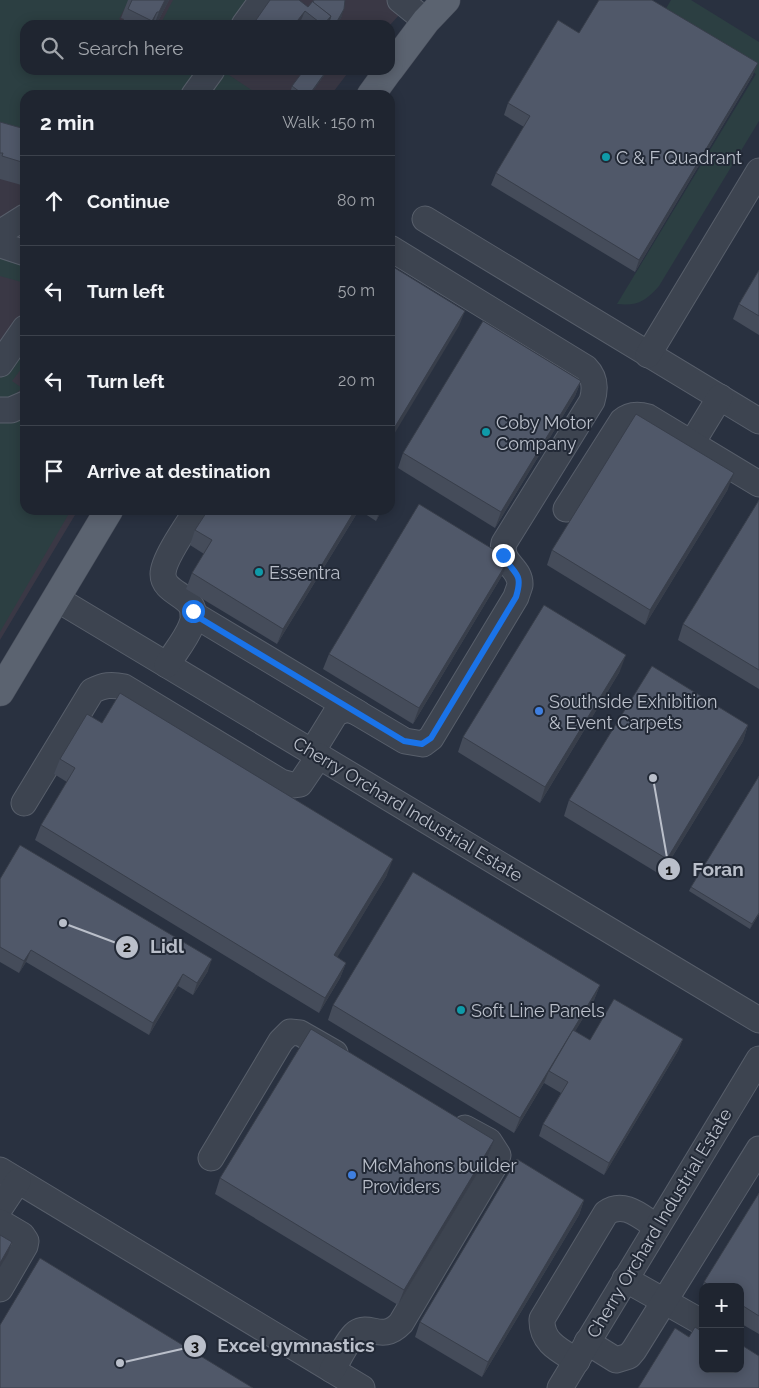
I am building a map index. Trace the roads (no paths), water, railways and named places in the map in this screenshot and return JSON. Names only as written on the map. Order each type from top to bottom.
[{"type":"main road","points":[[395,62],[426,21],[446,0]]},
{"type":"main road","points":[[375,90],[386,75]]},
{"type":"main road","points":[[0,692],[106,515]]},
{"type":"street","points":[[248,20],[262,0]]},
{"type":"street","points":[[400,0],[426,21]]},
{"type":"street","points":[[198,90],[208,75]]},
{"type":"street","points":[[648,355],[759,171]]},
{"type":"street","points":[[426,219],[759,421]]},
{"type":"street","points":[[10,224],[1,245],[20,251]]},
{"type":"street","points":[[193,614],[404,741],[422,744],[431,738],[516,597],[520,584],[503,555],[504,543],[592,400],[594,383],[590,372],[586,368],[395,251]]},
{"type":"street","points":[[0,364],[20,335]]},
{"type":"street","points":[[692,443],[720,398]]},
{"type":"street","points":[[0,410],[11,410],[20,406]]},
{"type":"street","points":[[566,509],[622,422],[634,414],[648,417],[692,443],[756,474]]},
{"type":"street","points":[[167,665],[191,626],[193,614],[191,605],[184,597],[167,586],[163,573],[170,553],[194,515]]},
{"type":"street","name":"Cherry Orchard Industrial Estate","points":[[57,599],[759,1020]]},
{"type":"street","points":[[24,803],[92,691],[102,686],[124,687],[281,782],[292,785],[300,784],[336,713],[347,709],[358,713]]},
{"type":"street","points":[[211,1158],[281,1041],[290,1032],[300,1033],[352,1062]]},
{"type":"street","name":"Cherry Orchard Industrial Estate","points":[[560,1388],[657,1227],[751,1092],[759,1059]]},
{"type":"street","points":[[332,1370],[358,1331],[393,1331],[401,1323],[496,1163],[498,1155],[489,1141],[446,1116]]},
{"type":"street","points":[[657,1227],[629,1209],[619,1207],[606,1214],[542,1319],[542,1329],[553,1347],[616,1360],[629,1356],[759,1149]]},
{"type":"street","points":[[0,1208],[9,1176],[362,1388]]},
{"type":"street","points":[[0,1222],[22,1235],[26,1241],[25,1246],[0,1288]]},
{"type":"street","points":[[625,1279],[699,1321]]},
{"type":"place","name":"C & F Quadrant","points":[[606,157]]},
{"type":"place","name":"Coby Motor Company","points":[[486,432]]},
{"type":"place","name":"Essentra","points":[[259,572]]},
{"type":"place","name":"Southside Exhibition & Event Carpets","points":[[539,711]]},
{"type":"place","name":"Foran","points":[[653,778]]},
{"type":"place","name":"Lidl","points":[[63,923]]},
{"type":"place","name":"Soft Line Panels","points":[[461,1010]]},
{"type":"place","name":"McMahons builder Providers","points":[[352,1175]]},
{"type":"place","name":"Excel gymnastics","points":[[120,1363]]}]
